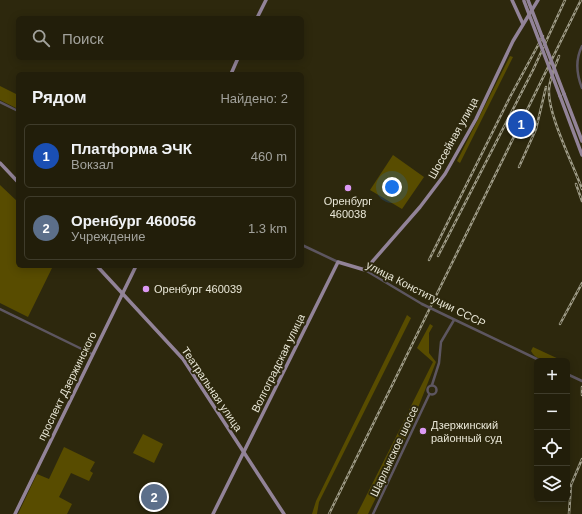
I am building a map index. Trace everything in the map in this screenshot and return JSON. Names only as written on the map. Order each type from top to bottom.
[{"type":"main road","points":[[258,16],[266,0]]},
{"type":"main road","points":[[512,0],[523,24]]},
{"type":"main road","points":[[525,0],[562,95],[582,141]]},
{"type":"main road","name":"Шоссейная улица","points":[[365,270],[420,207],[446,174],[523,24],[538,0]]},
{"type":"main road","points":[[232,72],[237,60]]},
{"type":"main road","points":[[562,95],[582,154]]},
{"type":"main road","points":[[0,163],[16,180]]},
{"type":"main road","name":"улица Конституции СССР","points":[[338,262],[365,270]]},
{"type":"main road","name":"Волгоградская улица","points":[[214,514],[338,262]]},
{"type":"main road","name":"Театральная улица","points":[[99,268],[183,359],[284,514]]},
{"type":"main road","name":"проспект Дзержинского","points":[[15,514],[135,268]]},
{"type":"street","points":[[582,46],[578,55],[577,71],[582,88]]},
{"type":"street","points":[[0,102],[16,110]]},
{"type":"street","name":"улица Конституции СССР","points":[[304,246],[338,262]]},
{"type":"street","name":"улица Конституции СССР","points":[[365,270],[422,304],[535,358]]},
{"type":"street","points":[[0,309],[92,354]]},
{"type":"street","points":[[432,385],[435,387],[436,391],[429,395],[428,390],[432,385],[439,363],[441,342],[454,320]]},
{"type":"street","points":[[570,375],[582,381]]},
{"type":"street","name":"Шарлыкское шоссе","points":[[373,514],[429,395]]},
{"type":"shaded area","points":[[510,56],[513,57],[460,163],[457,161]]},
{"type":"shaded area","points":[[0,86],[16,94],[16,108],[0,100]]},
{"type":"shaded area","points":[[393,155],[424,177],[402,209],[370,190]]},
{"type":"shaded area","points":[[0,185],[16,200],[16,268],[52,268],[28,317],[0,303]]},
{"type":"shaded area","points":[[407,315],[411,318],[319,502],[317,514],[312,514],[316,501]]},
{"type":"shaded area","points":[[430,324],[433,326],[429,333],[429,353],[436,362],[416,413],[409,410],[433,362],[417,348]]},
{"type":"shaded area","points":[[533,347],[557,358],[538,358],[533,355],[531,351]]},
{"type":"shaded area","points":[[408,413],[416,416],[368,514],[357,514]]},
{"type":"shaded area","points":[[143,434],[163,444],[154,463],[133,453]]},
{"type":"shaded area","points":[[64,447],[95,462],[90,471],[93,473],[89,481],[71,473],[59,497],[72,504],[67,514],[18,514],[37,474],[49,479]]},
{"type":"railway","points":[[438,256],[533,70],[565,0]]},
{"type":"railway","points":[[329,514],[581,0]]},
{"type":"railway","points":[[429,260],[510,97],[543,36]]},
{"type":"railway","points":[[559,56],[550,80],[549,99],[561,139],[582,189]]},
{"type":"railway","points":[[519,167],[536,129],[546,87]]},
{"type":"railway","points":[[576,184],[582,201]]},
{"type":"railway","points":[[560,324],[582,283]]},
{"type":"railway","points":[[582,387],[582,395]]},
{"type":"railway","points":[[569,514],[571,485],[582,459]]},
{"type":"place","name":"Платформа ЭЧК","points":[[521,124]]},
{"type":"place","name":"Оренбург 460038","points":[[348,188]]},
{"type":"place","name":"Оренбург 460039","points":[[146,289]]},
{"type":"place","name":"Дзержинский районный суд","points":[[423,431]]},
{"type":"place","name":"Оренбург 460056","points":[[154,497]]}]
